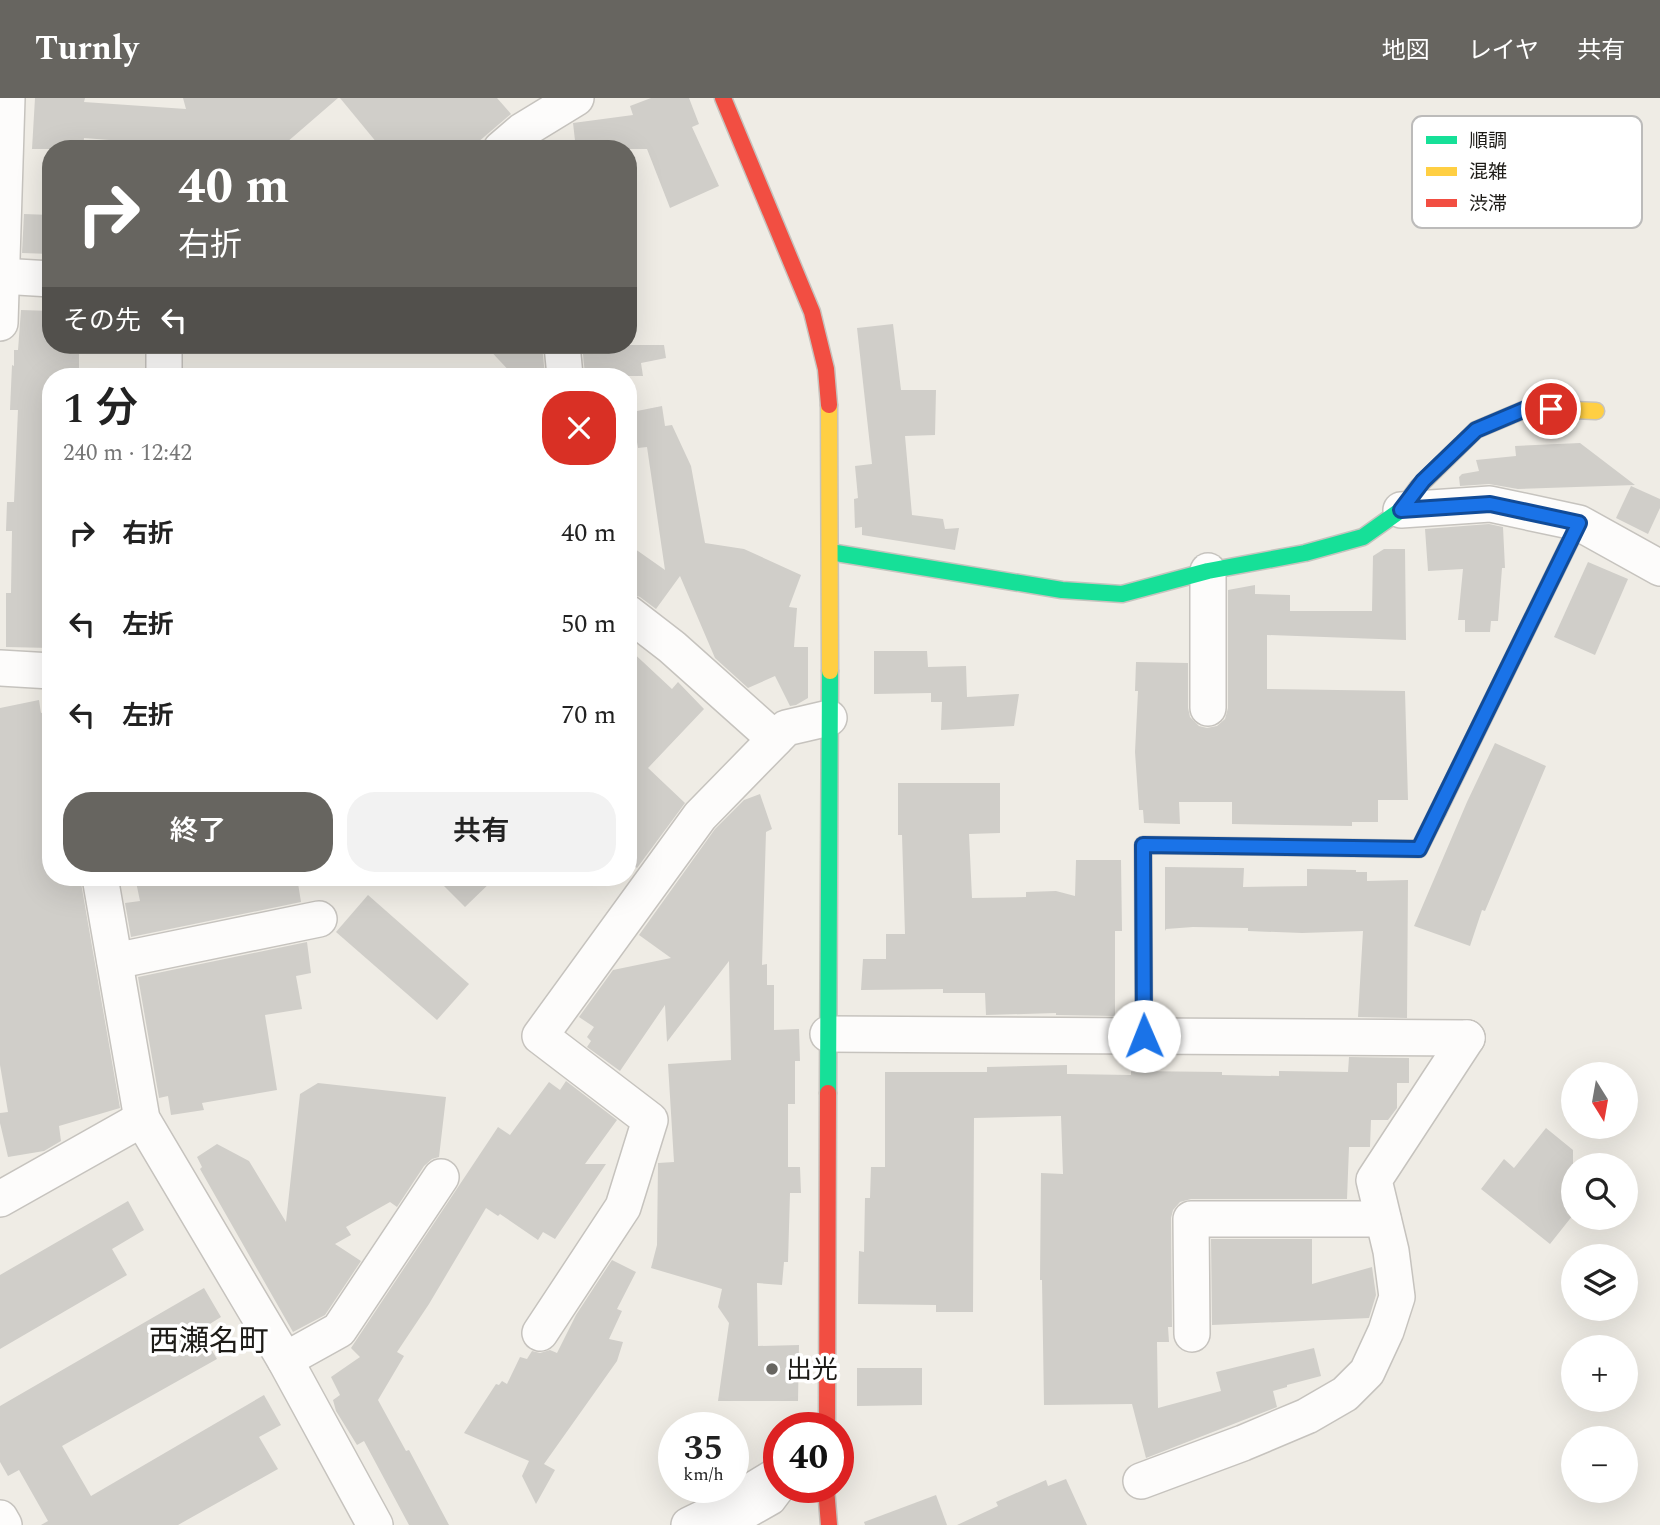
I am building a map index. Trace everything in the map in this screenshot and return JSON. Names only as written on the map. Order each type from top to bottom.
[{"type":"street","points":[[0,323],[7,98]]},
{"type":"street","points":[[537,136],[576,98]]},
{"type":"street","points":[[723,98],[812,312],[826,369],[831,422],[827,1412]]},
{"type":"street","points":[[1,276],[42,278]]},
{"type":"street","points":[[830,552],[1062,590],[1122,594],[1208,571],[1305,554],[1363,537],[1401,510],[1423,481],[1476,430],[1528,408],[1596,411]]},
{"type":"street","points":[[1401,510],[1490,504],[1579,523],[1660,568]]},
{"type":"street","points":[[1144,1036],[1143,845],[1419,849],[1579,523]]},
{"type":"street","points":[[1208,571],[1208,708]]},
{"type":"street","points":[[637,620],[775,739]]},
{"type":"street","points":[[0,668],[42,670]]},
{"type":"street","points":[[540,1333],[623,1207],[650,1120],[540,1036],[700,816],[786,728],[830,718]]},
{"type":"street","points":[[102,886],[142,1119],[285,1360],[375,1525]]},
{"type":"street","points":[[115,961],[319,919]]},
{"type":"street","points":[[828,1034],[1467,1038],[1374,1180],[1391,1251],[1397,1297],[1386,1331],[1367,1372],[1345,1394],[1307,1416],[1141,1481]]},
{"type":"street","points":[[0,1199],[142,1119]]},
{"type":"street","points":[[285,1360],[339,1330],[442,1177]]},
{"type":"street","points":[[1192,1334],[1191,1219],[1383,1219]]},
{"type":"street","points":[[689,1525],[763,1484]]},
{"type":"street","points":[[828,1503],[829,1525]]},
{"type":"street","points":[[0,1518],[4,1525]]},
{"type":"lane","points":[[738,1525],[776,1503]]},
{"type":"building","points":[[35,98],[85,98],[84,102],[186,109],[183,98],[338,98],[289,140],[84,138],[42,140],[42,149],[32,149]]},
{"type":"building","points":[[340,98],[497,98],[511,114],[481,140],[375,140]]},
{"type":"building","points":[[651,98],[689,98],[699,124],[692,127],[719,186],[670,208],[647,149],[637,149],[637,140],[575,140],[573,123],[633,115],[630,106]]},
{"type":"building","points":[[24,214],[42,215],[42,254],[22,253]]},
{"type":"building","points":[[21,310],[42,311],[42,354],[79,354],[79,368],[42,368],[42,648],[6,647],[6,593],[11,593],[12,531],[6,531],[7,502],[14,502],[18,410],[10,410],[14,350],[18,350]]},
{"type":"building","points":[[893,324],[901,390],[936,390],[935,435],[905,436],[912,515],[943,519],[945,529],[959,528],[955,550],[862,535],[862,527],[855,528],[854,499],[858,498],[855,466],[872,464],[857,328]]},
{"type":"building","points":[[637,345],[664,345],[666,358],[641,363],[643,376],[637,376],[637,368],[584,368],[583,354],[637,354]]},
{"type":"building","points":[[493,354],[543,354],[544,368],[507,368]]},
{"type":"building","points":[[662,406],[665,426],[672,425],[691,466],[705,543],[744,549],[801,575],[789,607],[797,608],[794,647],[808,647],[808,698],[796,705],[790,706],[775,676],[748,688],[715,658],[680,576],[656,609],[637,596],[637,550],[665,570],[647,447],[638,448],[637,411]]},
{"type":"building","points":[[1580,443],[1635,485],[1518,489],[1489,484],[1460,486],[1459,477],[1462,474],[1479,471],[1476,460],[1516,456],[1515,446]]},
{"type":"building","points":[[1631,486],[1660,499],[1660,508],[1648,534],[1616,518]]},
{"type":"building","points":[[1489,524],[1503,527],[1505,568],[1502,568],[1498,621],[1491,621],[1490,632],[1465,632],[1465,620],[1458,620],[1463,569],[1428,571],[1425,529]]},
{"type":"building","points":[[1384,549],[1405,549],[1406,640],[1267,635],[1267,689],[1405,691],[1408,800],[1378,800],[1378,822],[1352,822],[1352,826],[1232,824],[1232,802],[1179,802],[1180,824],[1144,823],[1143,810],[1139,810],[1135,752],[1138,691],[1135,691],[1136,662],[1188,663],[1190,717],[1199,726],[1217,726],[1225,719],[1228,708],[1228,590],[1255,585],[1255,594],[1290,595],[1290,611],[1372,611],[1373,556]]},
{"type":"building","points":[[1588,562],[1628,579],[1595,655],[1554,637]]},
{"type":"building","points":[[874,651],[927,651],[928,667],[966,666],[967,697],[1019,694],[1014,726],[941,730],[942,702],[931,702],[931,693],[874,694]]},
{"type":"building","points":[[637,656],[672,689],[678,682],[704,709],[648,768],[685,803],[637,868]]},
{"type":"building","points":[[39,700],[42,713],[42,886],[82,886],[120,1108],[59,1126],[61,1141],[44,1151],[8,1157],[0,1123],[0,1113],[8,1112],[0,1065],[0,708]]},
{"type":"building","points":[[1495,743],[1546,766],[1485,911],[1482,910],[1470,946],[1414,926]]},
{"type":"building","points":[[898,783],[1000,783],[1000,833],[969,834],[972,898],[1026,897],[1026,892],[1056,891],[1075,896],[1076,860],[1121,860],[1122,931],[1115,931],[1115,1016],[1056,1013],[986,1015],[985,993],[943,993],[943,989],[861,990],[863,959],[886,959],[886,934],[905,934],[902,835],[898,835]]},
{"type":"building","points":[[760,794],[772,829],[766,832],[762,965],[767,964],[767,985],[774,985],[774,1030],[799,1029],[800,1061],[795,1061],[795,1104],[788,1104],[788,1167],[800,1167],[801,1193],[790,1193],[788,1262],[784,1262],[782,1285],[757,1283],[758,1346],[799,1345],[798,1401],[718,1401],[729,1323],[718,1307],[722,1289],[651,1268],[657,1245],[658,1163],[674,1162],[668,1064],[731,1060],[729,961],[667,1042],[665,1005],[620,1071],[587,1047],[591,1041],[587,1037],[594,1027],[579,1017],[613,970],[671,958],[639,935],[715,829],[744,800]]},
{"type":"building","points":[[1165,867],[1244,868],[1243,887],[1307,886],[1307,869],[1367,872],[1367,881],[1408,880],[1407,1018],[1358,1017],[1363,931],[1302,933],[1193,927],[1165,931]]},
{"type":"building","points":[[137,886],[298,886],[301,902],[131,937],[125,903],[140,901]]},
{"type":"building","points":[[444,886],[487,886],[465,907]]},
{"type":"building","points":[[368,895],[469,984],[437,1020],[336,932]]},
{"type":"building","points":[[307,942],[311,973],[296,976],[302,1009],[265,1015],[277,1090],[202,1103],[204,1110],[171,1115],[168,1096],[159,1098],[138,977]]},
{"type":"building","points":[[1349,1057],[1409,1058],[1409,1083],[1397,1083],[1397,1108],[1388,1120],[1371,1120],[1370,1147],[1349,1147],[1347,1199],[1191,1199],[1180,1202],[1173,1210],[1171,1218],[1172,1327],[1168,1327],[1169,1342],[1157,1342],[1158,1408],[1221,1391],[1216,1372],[1314,1348],[1321,1376],[1273,1391],[1277,1407],[1146,1458],[1132,1404],[1044,1405],[1040,1280],[1041,1173],[1063,1174],[1061,1116],[974,1118],[973,1312],[936,1312],[936,1305],[858,1304],[859,1251],[864,1252],[865,1198],[870,1198],[871,1167],[885,1167],[885,1072],[987,1072],[987,1067],[1067,1065],[1067,1074],[1131,1075],[1131,1071],[1279,1076],[1279,1071],[1348,1072]]},
{"type":"building","points":[[566,1081],[617,1120],[585,1164],[606,1164],[555,1239],[543,1232],[538,1240],[500,1214],[498,1216],[486,1208],[397,1352],[404,1356],[378,1400],[406,1451],[409,1450],[449,1525],[409,1525],[364,1441],[357,1445],[336,1411],[333,1400],[340,1395],[331,1377],[360,1357],[351,1348],[498,1127],[510,1135],[549,1082],[560,1090]]},
{"type":"building","points":[[318,1083],[446,1097],[439,1157],[424,1166],[397,1207],[390,1202],[346,1227],[351,1235],[335,1244],[361,1261],[325,1315],[293,1332],[200,1169],[202,1167],[197,1157],[217,1144],[249,1161],[286,1222],[300,1094]]},
{"type":"building","points":[[1546,1128],[1573,1150],[1573,1153],[1561,1153],[1561,1230],[1550,1244],[1481,1189],[1504,1159],[1514,1168]]},
{"type":"building","points":[[128,1201],[144,1230],[112,1249],[127,1275],[0,1349],[0,1275]]},
{"type":"building","points":[[1211,1239],[1312,1239],[1312,1284],[1372,1267],[1376,1295],[1369,1318],[1212,1325]]},
{"type":"building","points":[[612,1260],[636,1272],[617,1309],[622,1311],[609,1339],[623,1342],[617,1361],[544,1464],[555,1470],[536,1504],[522,1476],[529,1461],[464,1433],[496,1384],[499,1385],[502,1381],[507,1384],[520,1357],[527,1359],[532,1351],[540,1353],[550,1350],[557,1353],[576,1315]]},
{"type":"building","points":[[204,1288],[221,1317],[200,1330],[217,1359],[62,1446],[91,1496],[264,1395],[281,1425],[259,1437],[278,1469],[178,1525],[41,1525],[48,1521],[19,1470],[8,1476],[0,1462],[0,1406]]},
{"type":"building","points":[[857,1368],[922,1368],[922,1405],[857,1406]]},
{"type":"building","points":[[1066,1479],[1087,1525],[957,1525],[998,1506],[996,1502],[1046,1480],[1048,1486]]},
{"type":"building","points":[[936,1495],[947,1525],[865,1525],[864,1522]]},
{"type":"traffic: fast","points":[[830,552],[1062,590],[1122,594],[1208,571],[1305,553],[1363,537],[1401,510],[1418,487]]},
{"type":"traffic: fast","points":[[828,1093],[830,671]]},
{"type":"traffic: fast","points":[[1144,1036],[1143,845],[1419,849],[1438,811]]},
{"type":"traffic: slow","points":[[829,405],[830,671]]},
{"type":"traffic: slow","points":[[1418,487],[1476,430],[1528,408],[1596,411]]},
{"type":"traffic: jam","points":[[723,98],[812,312],[826,369],[829,405]]},
{"type":"traffic: jam","points":[[1438,811],[1579,523]]},
{"type":"traffic: jam","points":[[827,1412],[828,1093]]},
{"type":"traffic: jam","points":[[827,1503],[829,1525]]},
{"type":"place","name":"出光","points":[[772,1369]]},
{"type":"district","name":"西瀬名町","points":[[209,1341]]},
{"type":"route","points":[[1144,1036],[1143,845],[1419,849],[1579,523],[1490,504],[1401,510],[1423,481],[1476,430],[1528,408],[1551,409]]}]
